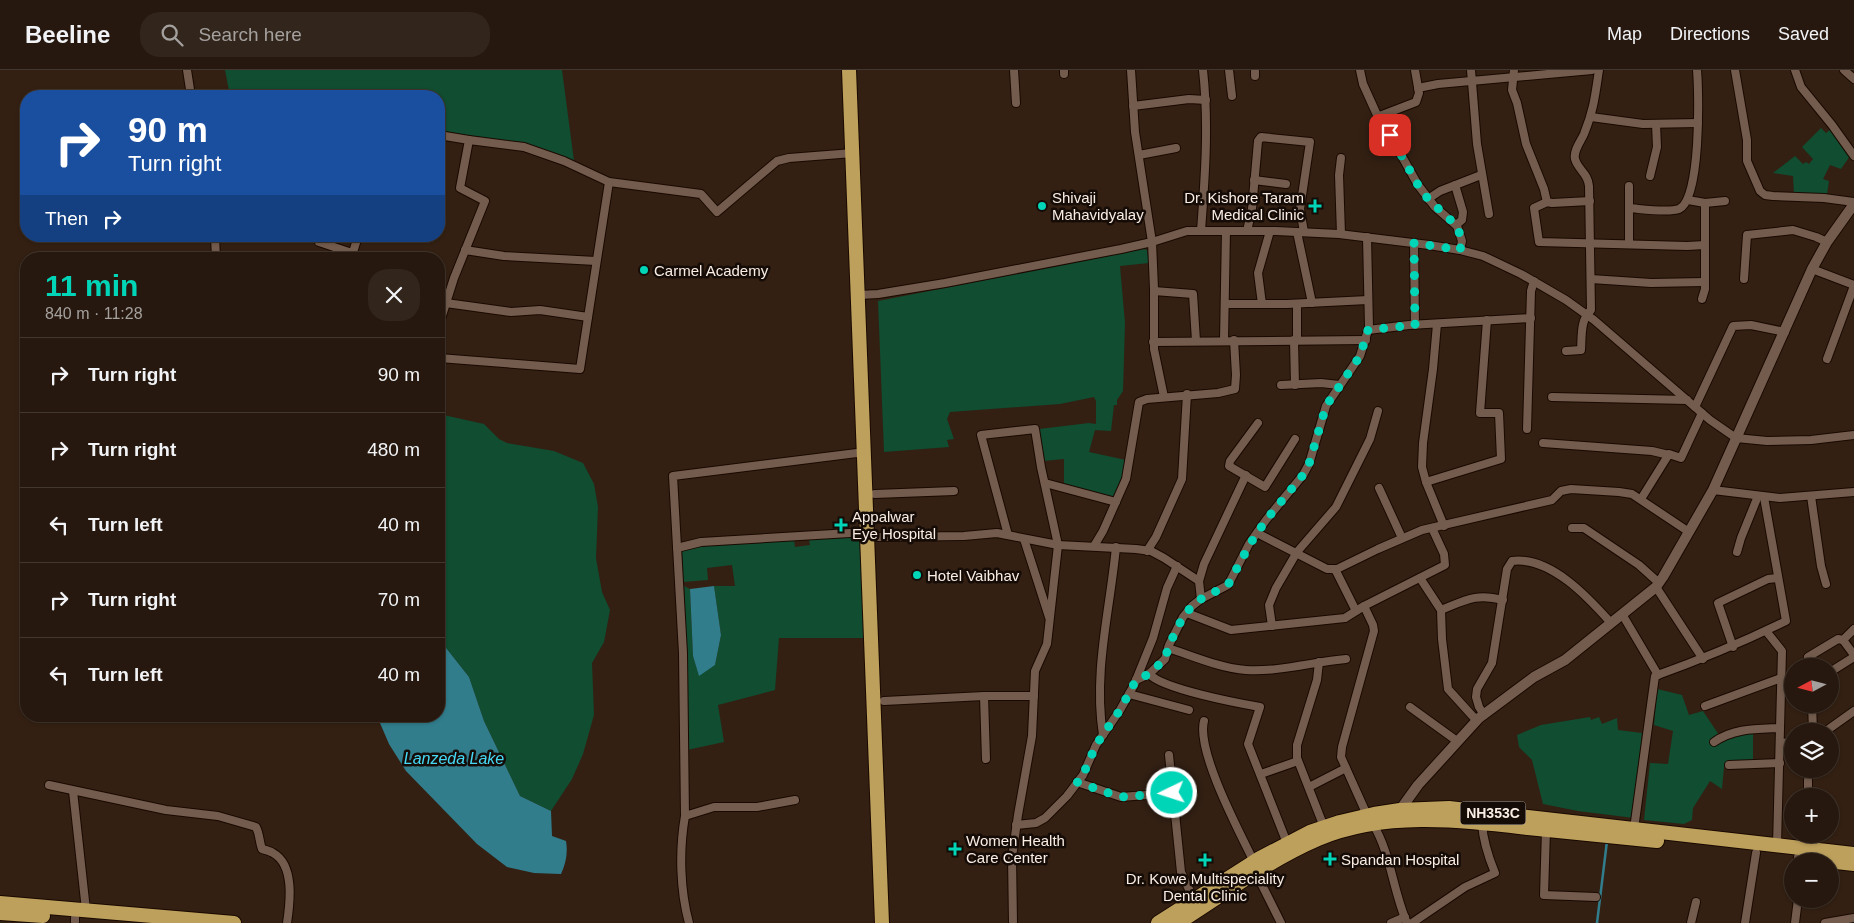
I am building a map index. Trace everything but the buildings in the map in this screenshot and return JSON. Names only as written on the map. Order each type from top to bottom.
[{"type":"highway","points":[[850,70],[853,153],[875,494],[872,535],[882,923]]},
{"type":"highway","points":[[859,70],[864,452],[884,701],[891,923]]},
{"type":"highway","name":"NH353C","points":[[1158,923],[1194,900],[1255,867],[1280,858],[1319,838],[1400,810],[1449,808],[1777,845],[1795,853]]},
{"type":"highway","name":"NH353C","points":[[1178,923],[1287,843],[1324,827],[1370,820],[1423,819],[1482,823],[1784,855]]},
{"type":"highway","name":"NH353C","points":[[1839,855],[1854,854]]},
{"type":"highway","name":"NH353C","points":[[1839,862],[1854,864]]},
{"type":"highway","points":[[0,903],[79,917],[141,923]]},
{"type":"highway","points":[[0,913],[234,923]]},
{"type":"street","points":[[186,70],[190,90]]},
{"type":"street","points":[[1014,70],[1016,103]]},
{"type":"street","points":[[1131,70],[1133,106],[1152,242],[1154,291],[1153,342],[1164,397]]},
{"type":"street","points":[[1201,231],[1205,177],[1206,100],[1203,70]]},
{"type":"street","points":[[1230,70],[1232,96]]},
{"type":"street","points":[[1360,70],[1363,84],[1377,117],[1390,135],[1418,185],[1428,199],[1456,225],[1462,241],[1460,250]]},
{"type":"street","points":[[1377,117],[1416,102],[1418,88],[1415,70]]},
{"type":"street","points":[[1470,70],[1482,175],[1489,214]]},
{"type":"street","points":[[1418,88],[1438,84],[1472,82],[1514,74],[1592,70]]},
{"type":"street","points":[[1566,351],[1581,350],[1582,324],[1586,314],[1591,310],[1588,178],[1575,159],[1595,102],[1598,70]]},
{"type":"street","points":[[1629,208],[1672,210],[1679,209],[1688,200],[1694,170],[1698,123],[1697,70]]},
{"type":"street","points":[[1400,810],[1418,785],[1480,718],[1534,677],[1565,660],[1658,585],[1713,490],[1812,269],[1827,242],[1854,202],[1824,198],[1772,196],[1765,195],[1760,191],[1747,161],[1747,140],[1735,70]]},
{"type":"street","points":[[1795,70],[1801,87],[1854,156]]},
{"type":"street","points":[[1844,70],[1854,79]]},
{"type":"street","points":[[1514,74],[1512,90],[1517,104],[1522,131],[1547,202]]},
{"type":"street","points":[[1133,106],[1189,99],[1206,100]]},
{"type":"street","points":[[1591,117],[1656,124],[1698,123]]},
{"type":"street","points":[[1650,176],[1657,147],[1656,124]]},
{"type":"street","points":[[445,136],[524,147],[564,161],[609,182],[701,194],[718,212],[777,161],[789,158],[853,153]]},
{"type":"street","points":[[1247,231],[1252,209],[1258,141],[1261,136],[1310,142],[1300,208],[1301,232],[1312,303]]},
{"type":"street","points":[[445,306],[484,201],[460,188],[469,140]]},
{"type":"street","points":[[1139,155],[1176,148]]},
{"type":"street","points":[[1340,234],[1341,158]]},
{"type":"street","points":[[1428,199],[1440,191],[1482,175]]},
{"type":"street","points":[[1254,180],[1286,184]]},
{"type":"street","points":[[445,358],[580,369],[609,182]]},
{"type":"street","points":[[1455,185],[1463,212],[1462,220],[1456,225]]},
{"type":"street","points":[[1628,244],[1629,186]]},
{"type":"street","points":[[1688,200],[1705,203],[1725,201]]},
{"type":"street","points":[[1590,202],[1547,202],[1534,208],[1539,242],[1705,245]]},
{"type":"street","points":[[1702,299],[1705,289],[1705,203]]},
{"type":"street","points":[[1744,279],[1746,235],[1793,230],[1827,242]]},
{"type":"street","points":[[863,295],[945,283],[1152,242],[1187,231],[1270,231],[1340,234],[1414,243],[1460,250],[1483,256],[1534,281],[1586,314],[1702,413],[1736,438],[1793,441],[1854,436],[1854,441]]},
{"type":"street","points":[[1224,340],[1226,231]]},
{"type":"street","points":[[1262,304],[1258,272],[1270,231]]},
{"type":"street","points":[[1136,680],[1149,674],[1165,659],[1168,648],[1187,612],[1201,599],[1228,585],[1258,532],[1303,475],[1309,464],[1326,406],[1360,356],[1366,340],[1368,330],[1367,237]]},
{"type":"street","points":[[319,242],[343,252]]},
{"type":"street","points":[[1414,243],[1415,325]]},
{"type":"street","points":[[465,250],[504,256],[596,262]]},
{"type":"street","points":[[1812,269],[1854,286],[1827,359]]},
{"type":"street","points":[[1590,279],[1651,283],[1704,282]]},
{"type":"street","points":[[1527,429],[1531,291],[1534,281]]},
{"type":"street","points":[[1154,291],[1193,294],[1196,341]]},
{"type":"street","points":[[1225,304],[1297,304],[1368,300]]},
{"type":"street","points":[[446,303],[511,312],[540,310],[588,317]]},
{"type":"street","points":[[1295,384],[1297,304]]},
{"type":"street","points":[[1368,330],[1415,325],[1531,318]]},
{"type":"street","points":[[1426,482],[1501,459],[1498,413],[1480,413],[1487,320]]},
{"type":"street","points":[[1437,324],[1423,443],[1422,467],[1444,526]]},
{"type":"street","points":[[1695,406],[1733,326],[1751,325],[1785,332]]},
{"type":"street","points":[[1094,546],[1103,532],[1126,479],[1139,402],[1147,399],[1187,394],[1218,393],[1235,389],[1234,340]]},
{"type":"street","points":[[1153,342],[1366,340]]},
{"type":"street","points":[[1281,385],[1320,383],[1339,385]]},
{"type":"street","points":[[1147,551],[1156,537],[1182,479],[1187,394]]},
{"type":"street","points":[[1552,397],[1687,400]]},
{"type":"street","points":[[1272,626],[1269,605],[1276,588],[1297,552],[1336,507],[1370,439],[1378,411]]},
{"type":"street","points":[[1543,443],[1652,451],[1681,458],[1702,413]]},
{"type":"street","points":[[1258,423],[1230,461],[1229,466],[1265,487],[1295,439]]},
{"type":"street","points":[[1008,534],[981,435],[1035,429],[1058,545],[1047,644],[1035,671],[1032,736],[1012,858],[1013,923]]},
{"type":"street","points":[[690,923],[683,895],[682,833],[685,816],[683,653],[672,476],[864,452]]},
{"type":"street","points":[[1641,499],[1669,455]]},
{"type":"street","points":[[1201,599],[1199,581],[1204,564],[1246,475]]},
{"type":"street","points":[[1045,483],[1116,502]]},
{"type":"street","points":[[1379,488],[1402,538]]},
{"type":"street","points":[[1258,532],[1327,569],[1335,570],[1422,530],[1552,500],[1561,491],[1571,489],[1632,494],[1689,532]]},
{"type":"street","points":[[1713,490],[1761,497],[1811,496],[1854,492]]},
{"type":"street","points":[[875,494],[954,491]]},
{"type":"street","points":[[1811,496],[1821,566],[1826,584]]},
{"type":"street","points":[[1737,552],[1741,538],[1761,497]]},
{"type":"street","points":[[1634,829],[1655,676],[1733,647],[1787,619],[1761,497]]},
{"type":"street","points":[[1187,612],[1231,630],[1345,618],[1364,606],[1445,565],[1446,561],[1432,528]]},
{"type":"street","points":[[1572,528],[1584,528],[1639,565],[1658,585],[1703,659]]},
{"type":"street","points":[[677,548],[701,542],[872,535],[964,536],[997,533],[1058,545],[1151,551],[1199,581]]},
{"type":"street","points":[[1024,539],[1050,619]]},
{"type":"street","points":[[1103,734],[1099,688],[1116,548]]},
{"type":"street","points":[[1480,718],[1476,697],[1477,689],[1492,663],[1507,570],[1512,561],[1520,560],[1545,567],[1570,582],[1594,603],[1611,623]]},
{"type":"street","points":[[1016,825],[1036,823],[1045,818],[1067,796],[1083,775],[1096,745],[1120,710],[1136,680],[1153,638],[1167,588],[1177,566]]},
{"type":"street","points":[[1335,570],[1356,611]]},
{"type":"street","points":[[1420,578],[1442,610],[1442,639],[1448,688],[1480,718]]},
{"type":"street","points":[[1733,647],[1718,603],[1768,579],[1778,578]]},
{"type":"street","points":[[1442,610],[1476,597],[1486,596],[1503,600]]},
{"type":"street","points":[[1364,606],[1374,625],[1374,630],[1342,747],[1341,757],[1370,820],[1382,838],[1399,905],[1406,920],[1391,923]]},
{"type":"street","points":[[1622,614],[1658,675]]},
{"type":"street","points":[[1843,640],[1854,629]]},
{"type":"street","points":[[1766,631],[1782,651],[1777,845]]},
{"type":"street","points":[[1808,657],[1838,639],[1843,640]]},
{"type":"street","points":[[1839,666],[1854,656],[1843,640]]},
{"type":"street","points":[[1168,648],[1234,668],[1248,670],[1346,659]]},
{"type":"street","points":[[1319,662],[1317,680],[1297,745],[1298,762],[1324,827]]},
{"type":"street","points":[[1149,674],[1154,679],[1184,689],[1225,701],[1260,707],[1248,744],[1287,843]]},
{"type":"street","points":[[1705,706],[1781,678]]},
{"type":"street","points":[[1129,694],[1189,710]]},
{"type":"street","points":[[984,696],[986,759]]},
{"type":"street","points":[[884,701],[984,696],[1034,696]]},
{"type":"street","points":[[1410,707],[1457,741]]},
{"type":"street","points":[[1837,723],[1854,711]]},
{"type":"street","points":[[1204,722],[1202,729],[1204,740],[1216,778],[1281,923]]},
{"type":"street","points":[[1714,742],[1724,735],[1734,732],[1780,728]]},
{"type":"street","points":[[1169,755],[1181,872],[1194,900]]},
{"type":"street","points":[[1261,774],[1298,762]]},
{"type":"street","points":[[1729,765],[1780,763]]},
{"type":"street","points":[[1309,787],[1346,768]]},
{"type":"street","points":[[1808,780],[1808,788]]},
{"type":"street","points":[[1077,782],[1120,797],[1172,793]]},
{"type":"street","points":[[49,786],[166,810],[218,816],[256,827],[260,834],[262,849],[274,853],[284,862],[291,898],[287,923]]},
{"type":"street","points":[[73,791],[79,917]]},
{"type":"street","points":[[685,816],[714,807],[757,807],[795,800]]},
{"type":"street","points":[[1412,923],[1464,888],[1496,873],[1485,845],[1482,823]]},
{"type":"street","points":[[1546,830],[1544,895],[1596,897]]},
{"type":"street","points":[[1745,923],[1756,853]]},
{"type":"street","points":[[1691,923],[1696,902]]},
{"type":"street","points":[[1795,923],[1797,908]]},
{"type":"street","points":[[1825,923],[1854,918]]},
{"type":"green space","points":[[225,70],[562,70],[574,161],[524,143],[445,132],[445,90],[229,90]]},
{"type":"green space","points":[[1821,128],[1826,133],[1831,129],[1850,156],[1841,169],[1830,165],[1823,179],[1829,181],[1827,194],[1794,194],[1793,176],[1773,173],[1795,156],[1803,164],[1806,162],[1809,164],[1813,159],[1802,147]]},
{"type":"green space","points":[[1144,249],[1147,250],[1149,263],[1120,266],[1125,323],[1123,391],[1117,400],[1117,405],[1114,405],[1111,431],[1095,430],[1089,452],[1126,460],[1126,467],[1114,499],[1064,486],[1064,459],[1044,461],[1039,429],[1089,423],[1096,424],[1096,401],[1094,397],[1060,404],[950,412],[947,419],[954,439],[947,440],[949,447],[884,452],[878,301]]},
{"type":"green space","points":[[445,415],[484,424],[499,439],[507,443],[554,451],[583,463],[594,484],[598,507],[596,558],[602,592],[610,610],[604,642],[592,663],[594,715],[583,754],[572,779],[551,811],[520,796],[484,721],[469,677],[445,647]]},
{"type":"green space","points":[[865,536],[864,638],[779,638],[775,690],[718,705],[724,742],[687,750],[687,653],[684,586],[690,589],[693,656],[699,675],[715,665],[721,635],[714,586],[735,586],[732,565],[707,568],[708,580],[683,582],[682,550],[701,545],[794,540],[795,547],[810,545],[809,540]]},
{"type":"green space","points":[[1657,689],[1682,695],[1689,715],[1703,711],[1719,735],[1730,736],[1753,732],[1753,761],[1731,762],[1724,767],[1722,789],[1710,781],[1693,808],[1692,820],[1684,824],[1644,820],[1650,763],[1668,764],[1673,731],[1654,725]]},
{"type":"green space","points":[[1590,717],[1591,720],[1599,717],[1602,724],[1617,718],[1618,730],[1642,733],[1634,818],[1578,811],[1543,804],[1532,760],[1519,747],[1517,735],[1541,725]]},
{"type":"water","points":[[714,586],[721,635],[715,665],[699,676],[693,656],[690,589]]},
{"type":"water","name":"Lanzeda Lake","points":[[445,647],[469,677],[484,721],[520,796],[551,811],[552,836],[566,841],[566,858],[561,874],[534,873],[507,867],[477,844],[406,771],[389,744],[380,722],[445,722]]},
{"type":"waterway","points":[[1597,923],[1607,841]]},
{"type":"place","name":"Shivaji Mahavidyalay","points":[[1042,206]]},
{"type":"place","name":"Dr. Kishore Taram Medical Clinic","points":[[1315,206]]},
{"type":"place","name":"Carmel Academy","points":[[644,270]]},
{"type":"place","name":"Appalwar Eye Hospital","points":[[841,525]]},
{"type":"place","name":"Hotel Vaibhav","points":[[917,575]]},
{"type":"place","name":"Women Health Care Center","points":[[955,849]]},
{"type":"place","name":"Spandan Hospital","points":[[1330,859]]},
{"type":"place","name":"Dr. Kowe Multispeciality Dental Clinic","points":[[1205,860]]},
{"type":"route","points":[[1172,793],[1120,797],[1077,782],[1083,775],[1096,745],[1120,710],[1136,680],[1149,674],[1165,659],[1169,645],[1183,617],[1192,606],[1216,590],[1228,585],[1250,544],[1266,520],[1303,475],[1309,464],[1326,406],[1360,356],[1368,330],[1415,325],[1414,243],[1460,250],[1462,241],[1457,226],[1428,199],[1390,135]]}]
